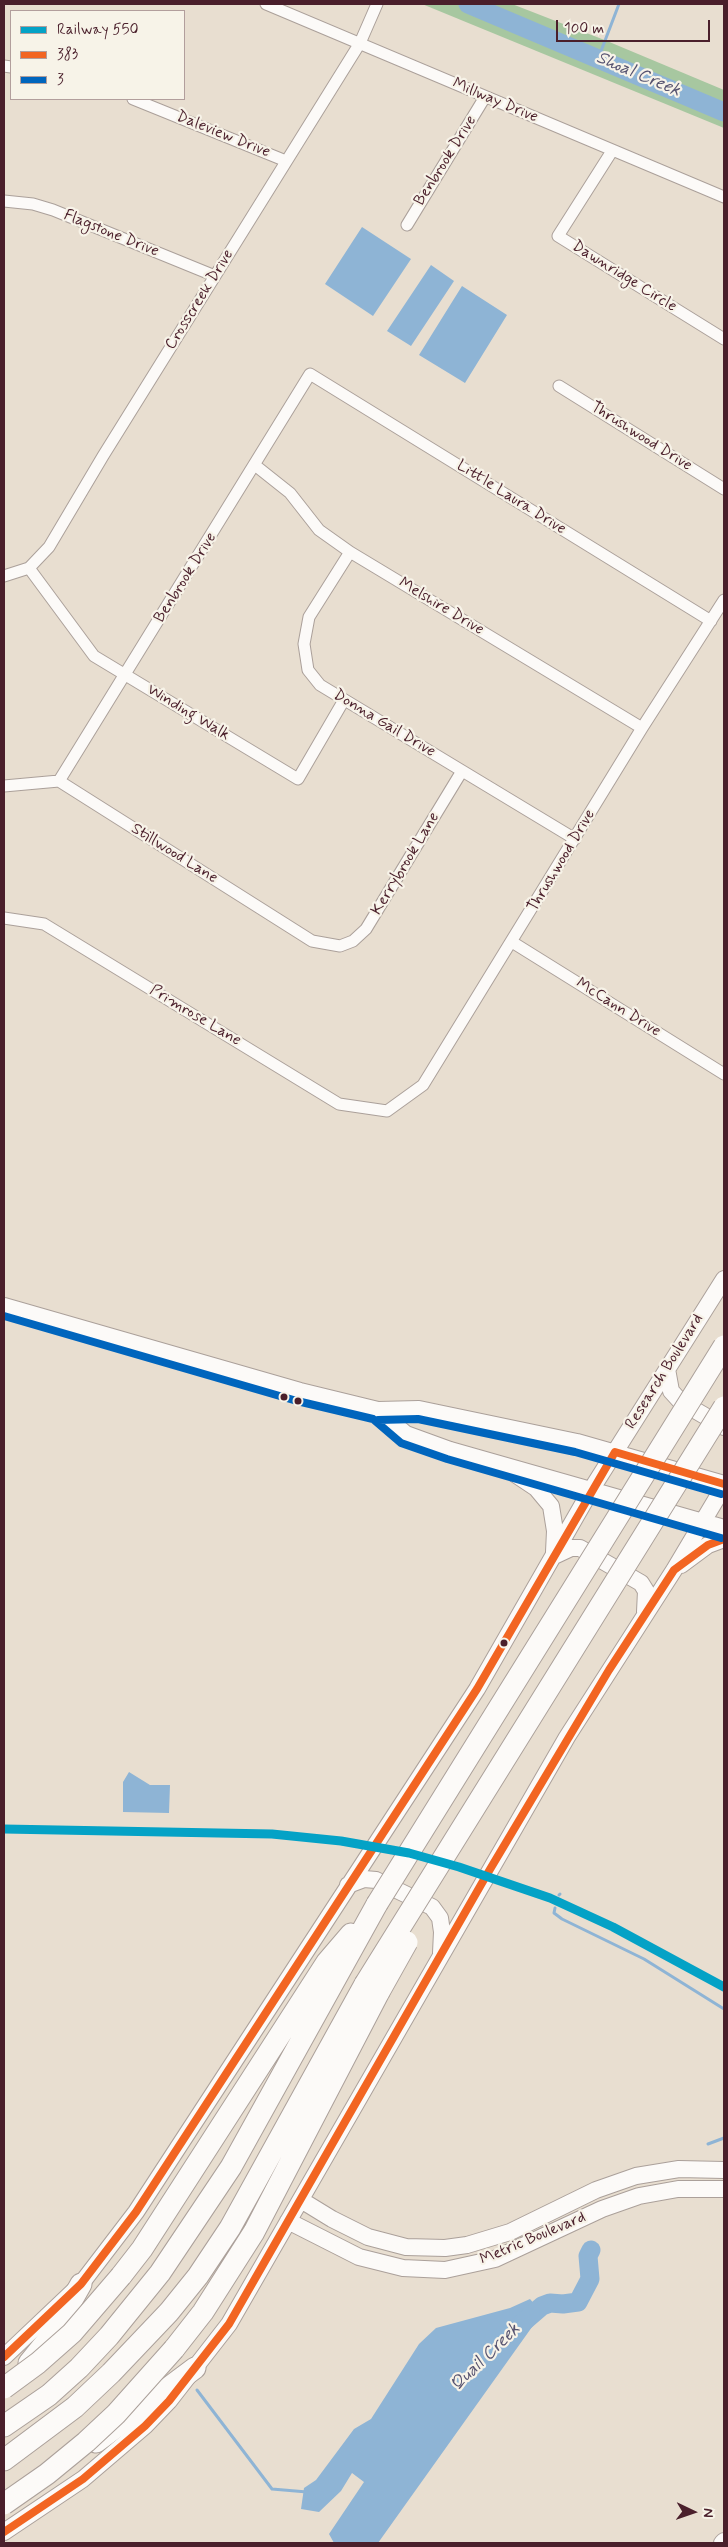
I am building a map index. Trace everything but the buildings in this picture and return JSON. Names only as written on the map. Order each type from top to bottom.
[{"type":"highway","points":[[4,2389],[38,2363],[72,2333],[142,2249],[377,1904],[724,1346]]},
{"type":"highway","points":[[4,2460],[75,2407],[112,2373],[169,2312],[198,2276],[230,2228],[372,1988],[438,1870],[724,1408]]},
{"type":"highway","points":[[4,2426],[49,2395],[79,2368],[109,2336],[160,2272],[231,2167],[334,1966]]},
{"type":"highway","points":[[4,2504],[47,2474],[86,2442],[140,2389],[204,2312],[254,2232],[372,1988]]},
{"type":"highway","points":[[4,2389],[54,2332],[81,2284]]},
{"type":"highway","points":[[4,2493],[95,2442],[195,2368]]},
{"type":"main road","name":"Research Boulevard","points":[[4,2357],[81,2284],[136,2212],[477,1689],[591,1490],[724,1279]]},
{"type":"main road","points":[[4,1306],[300,1391],[378,1410],[419,1409],[577,1442],[724,1485],[674,1570],[567,1737],[229,2324],[195,2368],[151,2419],[113,2454],[51,2502],[4,2532]]},
{"type":"main road","points":[[667,1369],[671,1391],[681,1402],[724,1427]]},
{"type":"main road","points":[[378,1410],[406,1434],[502,1466],[724,1528]]},
{"type":"main road","points":[[502,1466],[536,1488],[551,1506],[556,1531],[554,1556],[571,1548],[580,1548],[641,1583],[646,1591],[645,1614]]},
{"type":"main road","points":[[674,1570],[708,1545],[724,1538]]},
{"type":"main road","points":[[348,1885],[364,1879],[376,1880],[432,1907],[440,1918],[442,1932],[441,1955]]},
{"type":"main road","points":[[679,2169],[680,2189]]},
{"type":"main road","name":"Metric Boulevard","points":[[301,2200],[368,2238],[406,2247],[445,2248],[467,2246],[510,2232],[596,2190],[624,2180],[679,2169],[724,2170]]},
{"type":"main road","points":[[624,2180],[629,2198]]},
{"type":"main road","name":"Metric Boulevard","points":[[288,2221],[359,2258],[403,2268],[445,2270],[495,2258],[602,2208],[629,2198],[680,2189],[724,2189]]},
{"type":"street","name":"Millway Drive","points":[[266,4],[724,197]]},
{"type":"street","name":"Crosscreek Drive","points":[[4,576],[29,568],[49,547],[360,43],[377,4]]},
{"type":"street","name":"Benbrook Drive","points":[[407,225],[485,97]]},
{"type":"street","name":"Daleview Drive","points":[[135,100],[286,161]]},
{"type":"street","name":"Dawnridge Circle","points":[[612,151],[558,236],[724,338]]},
{"type":"street","name":"Flagstone Drive","points":[[4,201],[34,204],[53,210],[215,276]]},
{"type":"street","name":"Benbrook Drive","points":[[59,780],[256,466],[310,374]]},
{"type":"street","name":"Little Laura Drive","points":[[310,374],[711,621]]},
{"type":"street","name":"Thrushwood Drive","points":[[559,386],[724,489]]},
{"type":"street","name":"Melshire Drive","points":[[256,466],[290,492],[319,530],[350,552],[642,728]]},
{"type":"street","name":"Donna Gail Drive","points":[[350,552],[309,617],[304,644],[308,670],[320,684],[344,700],[576,839]]},
{"type":"street","name":"Winding Walk","points":[[29,568],[94,656],[298,779],[344,700]]},
{"type":"street","name":"Thrushwood Drive","points":[[387,1111],[422,1085],[576,839],[642,728],[724,600]]},
{"type":"street","name":"Kerrybrook Lane","points":[[340,946],[353,941],[366,929],[462,771]]},
{"type":"street","points":[[4,786],[59,780]]},
{"type":"street","name":"Stillwood Lane","points":[[59,780],[312,941],[340,946]]},
{"type":"street","name":"Primrose Lane","points":[[4,918],[44,924],[339,1104],[387,1111]]},
{"type":"street","name":"McCann Drive","points":[[512,942],[724,1074]]},
{"type":"green space","points":[[422,4],[512,4],[607,41],[724,90],[724,128]]},
{"type":"water","points":[[362,227],[411,259],[373,316],[325,284]]},
{"type":"water","points":[[431,265],[454,281],[411,346],[387,331]]},
{"type":"water","points":[[462,286],[507,315],[465,383],[419,355]]},
{"type":"water","points":[[129,1772],[150,1785],[170,1785],[169,1813],[123,1812],[123,1782]]},
{"type":"water","points":[[530,2299],[542,2313],[378,2543],[334,2543],[329,2534],[364,2482],[352,2473],[341,2491],[319,2512],[301,2509],[304,2488],[316,2480],[354,2429],[371,2419],[419,2344],[436,2328],[510,2308]]},
{"type":"waterway","name":"Shoal Creek","points":[[468,4],[724,112]]},
{"type":"waterway","points":[[598,59],[619,4]]},
{"type":"waterway","points":[[555,1908],[554,1913],[562,1919],[644,1959],[724,2009]]},
{"type":"waterway","name":"Quail Creek","points":[[708,2144],[724,2138]]},
{"type":"waterway","name":"Quail Creek","points":[[520,2325],[542,2306],[550,2303],[578,2302],[590,2279],[588,2256],[591,2250]]},
{"type":"waterway","points":[[197,2390],[272,2489],[307,2492]]},
{"type":"rail line","name":"550","points":[[4,1829],[272,1834],[341,1841],[409,1853],[459,1867],[550,1898],[613,1927],[724,1987]]},
{"type":"transit line","name":"3","points":[[4,1316],[297,1401],[373,1419],[401,1443],[447,1459],[721,1538]]},
{"type":"transit line","name":"3","points":[[378,1420],[418,1419],[575,1452],[721,1494]]},
{"type":"transit line","name":"383","points":[[4,2357],[81,2284],[136,2212],[477,1689],[615,1452],[724,1484]]},
{"type":"transit line","name":"383","points":[[4,2532],[83,2479],[145,2426],[169,2401],[229,2324],[486,1876],[609,1670],[674,1570],[708,1545],[724,1539]]}]
